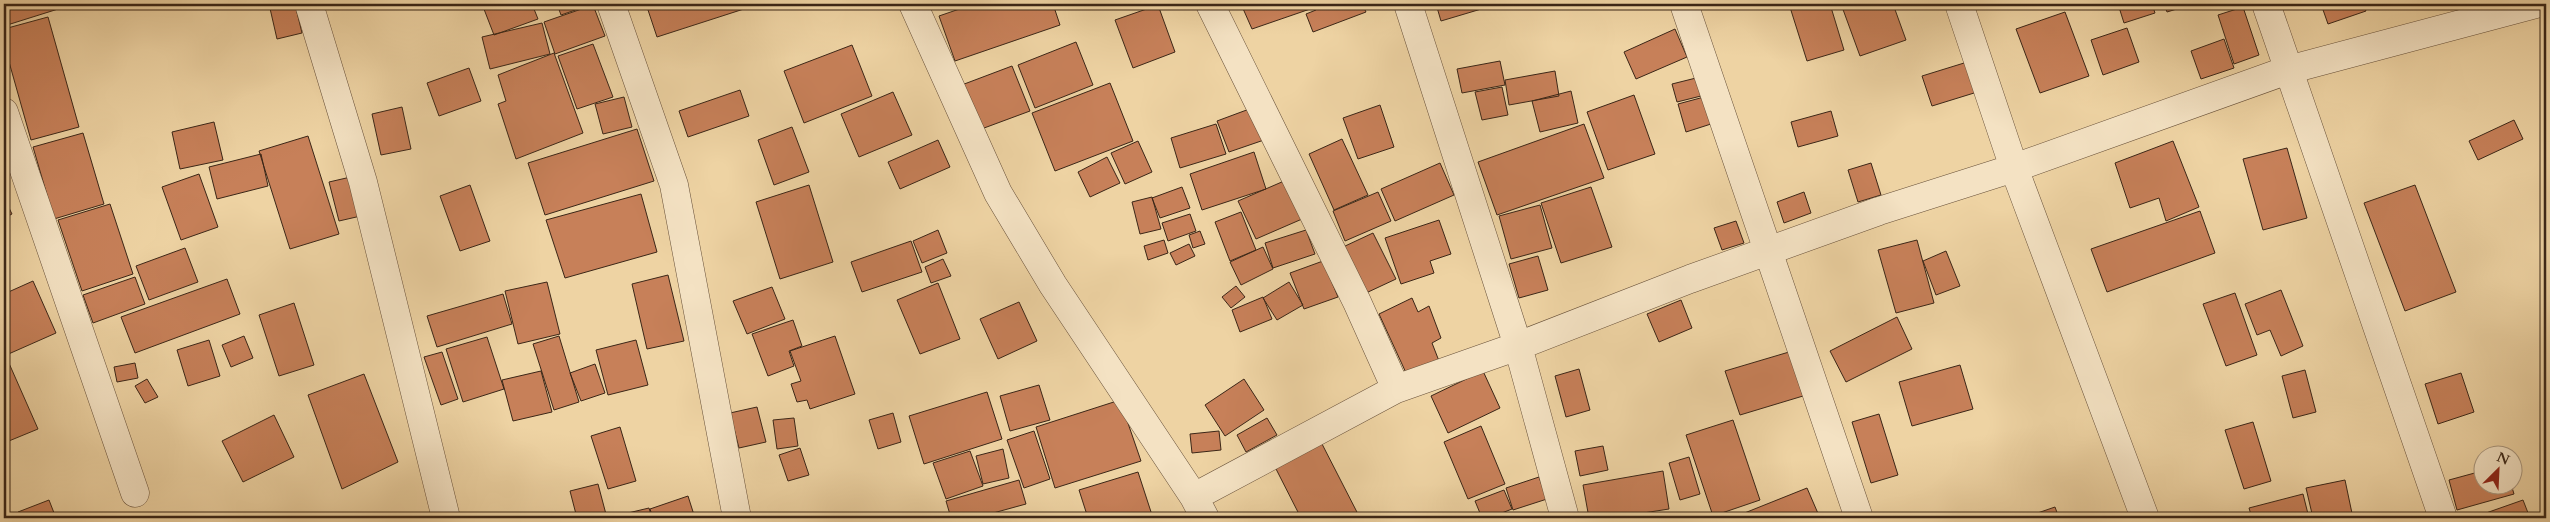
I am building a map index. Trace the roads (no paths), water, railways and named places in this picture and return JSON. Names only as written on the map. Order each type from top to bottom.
[{"type":"street","points":[[308,4],[363,182],[446,518]]},
{"type":"street","points":[[611,4],[674,185],[737,518]]},
{"type":"street","points":[[913,4],[998,193],[1053,285],[1200,508],[1396,388],[1518,346],[1690,279],[1770,252],[1879,210],[2014,168],[2288,70],[2536,4]]},
{"type":"street","points":[[1210,4],[1357,302],[1396,388]]},
{"type":"street","points":[[1408,4],[1518,346],[1565,518]]},
{"type":"street","points":[[1684,4],[1859,518]]},
{"type":"street","points":[[1959,4],[2014,168],[2145,518]]},
{"type":"street","points":[[2266,4],[2443,518]]},
{"type":"street","points":[[4,112],[135,493]]}]
